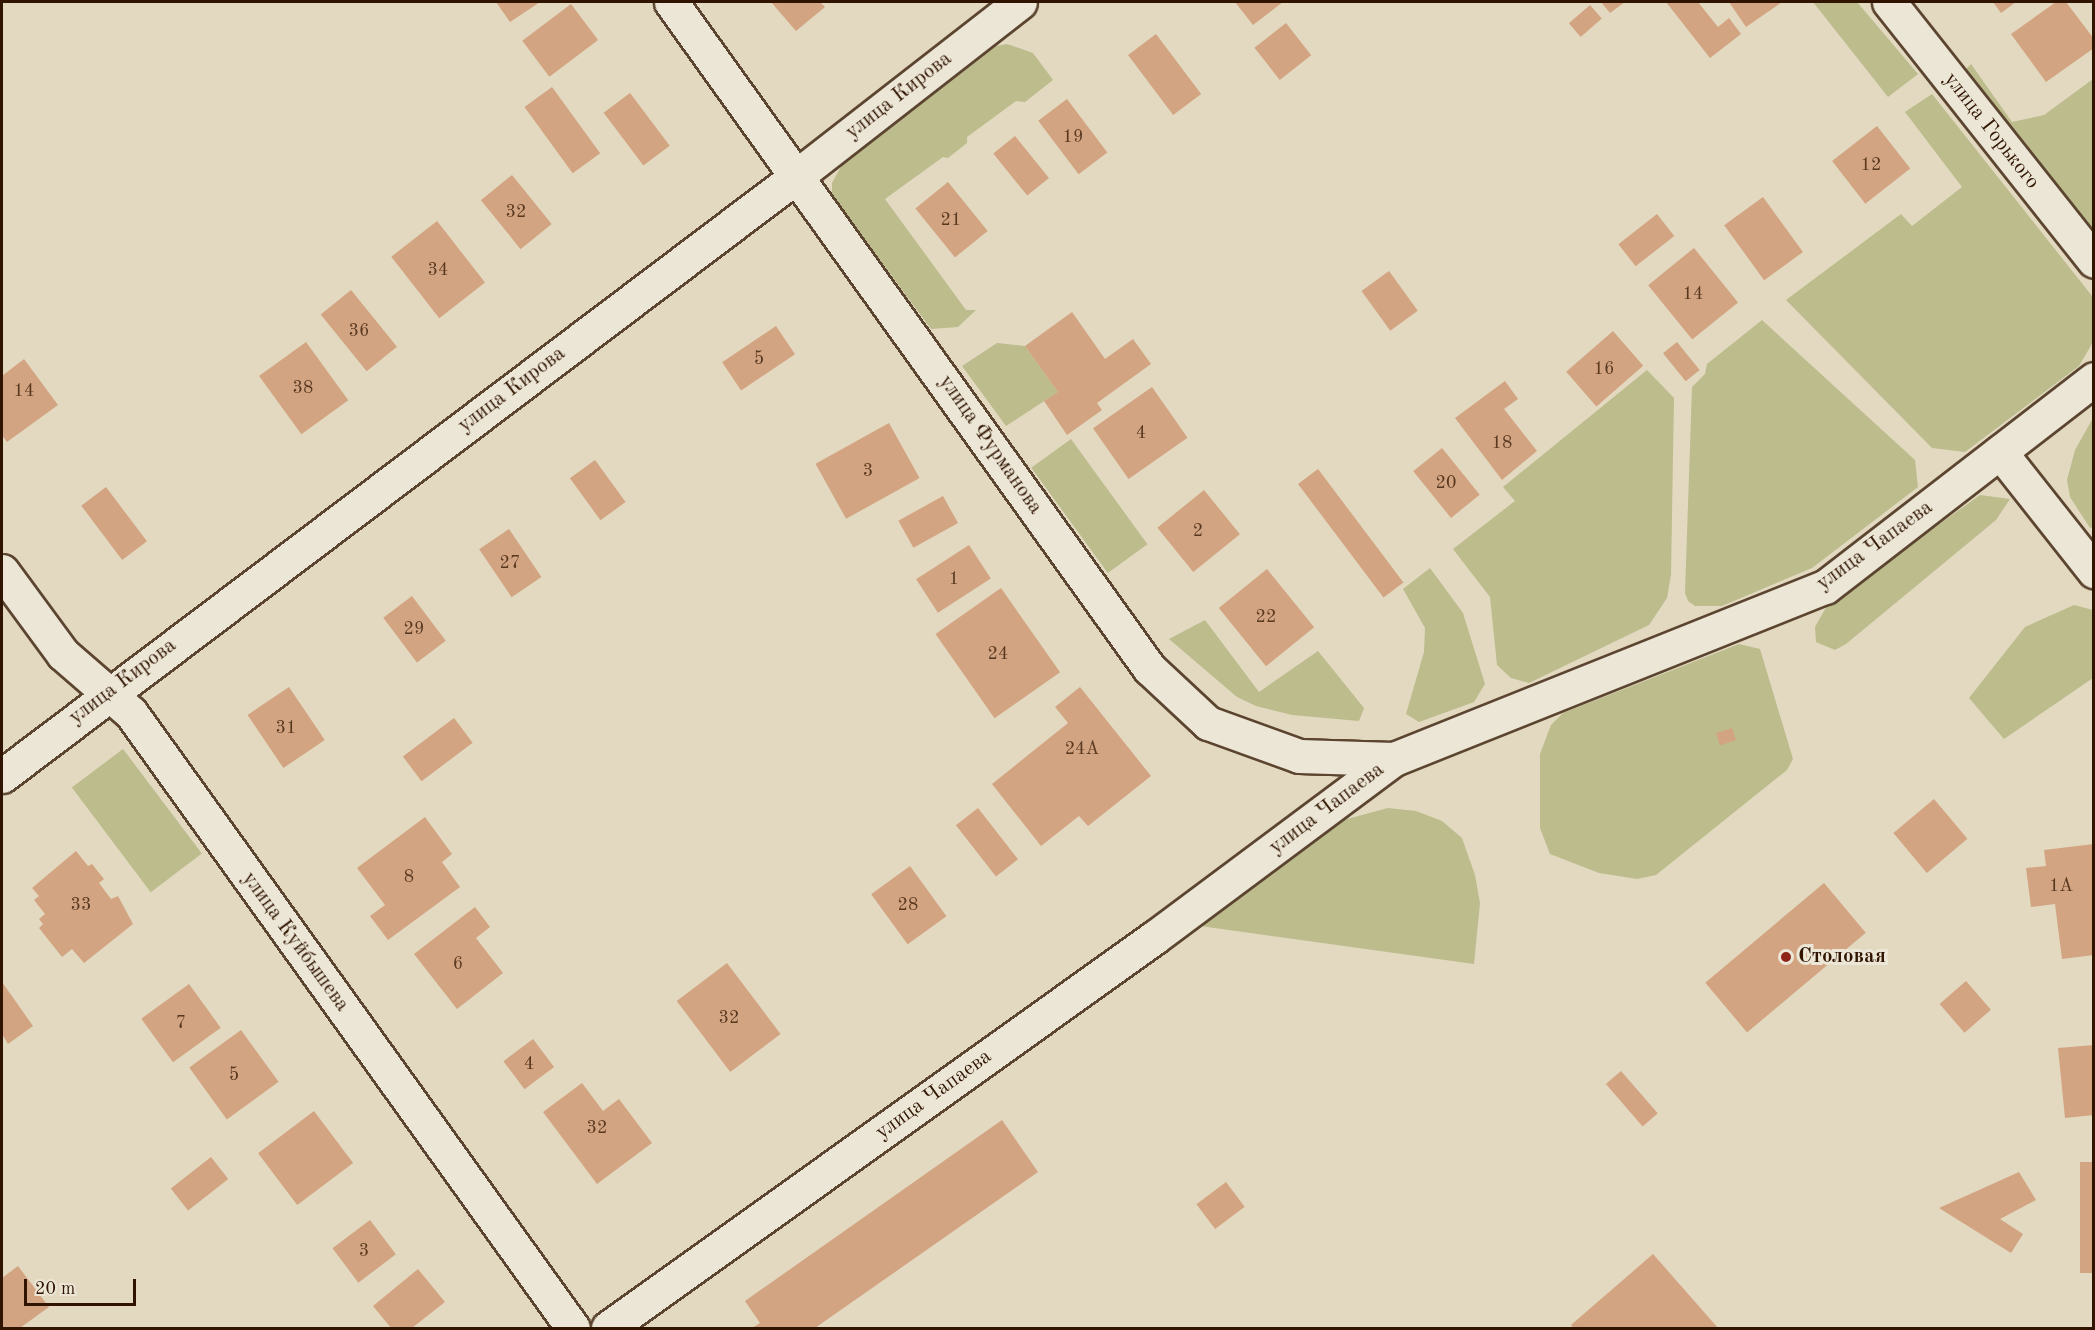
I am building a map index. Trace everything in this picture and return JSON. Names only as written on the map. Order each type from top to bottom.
[{"type":"street","name":"улица Фурманова","points":[[671,2],[798,175],[1149,668],[1208,723],[1228,731],[1299,756],[1394,759]]},
{"type":"street","name":"улица Кирова","points":[[2,776],[106,694],[798,175],[1020,2]]},
{"type":"street","name":"улица Горького","points":[[1889,2],[2094,261]]},
{"type":"street","name":"улица Чапаева","points":[[608,1329],[1155,937],[1394,759],[1825,587],[2094,379]]},
{"type":"street","points":[[2000,452],[2094,572]]},
{"type":"street","name":"улица Куйбышева","points":[[2,571],[63,654],[106,694],[131,713],[573,1329]]},
{"type":"green space","points":[[1813,2],[1857,2],[1918,74],[1888,97]]},
{"type":"green space","points":[[1007,44],[1033,53],[1053,80],[1025,102],[1016,101],[967,137],[967,143],[948,158],[943,157],[885,199],[966,310],[976,310],[958,327],[931,329],[832,195],[832,183],[843,163],[996,46]]},
{"type":"green space","points":[[1971,64],[2012,122],[2044,115],[2093,79],[2093,246],[1963,72]]},
{"type":"green space","points":[[1932,94],[2092,296],[2093,305],[2093,342],[2079,366],[1965,452],[1932,448],[1786,300],[1901,214],[1912,226],[1962,187],[1905,112]]},
{"type":"green space","points":[[1762,320],[1915,460],[1918,487],[1812,568],[1722,606],[1695,606],[1688,601],[1685,593],[1692,387],[1705,374],[1707,364]]},
{"type":"green space","points":[[997,343],[1025,346],[1058,392],[1006,426],[962,366]]},
{"type":"green space","points":[[1647,370],[1674,398],[1671,575],[1667,598],[1649,625],[1529,683],[1511,678],[1497,665],[1490,597],[1453,549],[1515,501],[1503,487]]},
{"type":"green space","points":[[2093,418],[2094,527],[2090,528],[2070,497],[2067,480],[2075,450]]},
{"type":"green space","points":[[1071,439],[1147,544],[1108,573],[1031,468]]},
{"type":"green space","points":[[1980,495],[2010,499],[1996,520],[1846,644],[1835,650],[1816,642],[1815,627],[1828,604]]},
{"type":"green space","points":[[1430,568],[1463,613],[1485,684],[1474,702],[1419,722],[1406,714],[1424,652],[1425,628],[1403,589]]},
{"type":"green space","points":[[2074,605],[2093,610],[2093,678],[2004,739],[1969,698],[2025,627]]},
{"type":"green space","points":[[1205,620],[1259,692],[1318,651],[1364,708],[1359,721],[1292,715],[1256,706],[1237,697],[1169,639]]},
{"type":"green space","points":[[1739,644],[1760,649],[1793,759],[1787,770],[1656,875],[1637,879],[1599,873],[1550,854],[1540,828],[1540,754],[1551,725],[1563,713]]},
{"type":"green space","points":[[123,749],[202,854],[151,892],[72,788]]},
{"type":"green space","points":[[1388,808],[1416,811],[1442,821],[1462,838],[1475,875],[1480,903],[1474,964],[1200,926],[1336,822]]},
{"type":"building","points":[[496,2],[540,2],[510,22]]},
{"type":"building","points":[[771,2],[820,2],[825,7],[796,31]]},
{"type":"building","points":[[1235,2],[1283,2],[1253,25]]},
{"type":"building","points":[[1601,2],[1625,2],[1610,13]]},
{"type":"building","points":[[1666,2],[1698,2],[1718,27],[1729,18],[1741,34],[1710,58]]},
{"type":"building","points":[[1729,2],[1782,2],[1746,27]]},
{"type":"building","points":[[1993,2],[2016,2],[2001,13]]},
{"type":"building","points":[[2056,2],[2066,2],[2094,39],[2094,48],[2046,82],[2011,34]]},
{"type":"building","points":[[571,4],[598,40],[549,77],[522,41]]},
{"type":"building","points":[[1590,5],[1602,19],[1581,37],[1569,23]]},
{"type":"building","points":[[1286,23],[1311,55],[1280,80],[1254,48]]},
{"type":"building","points":[[1156,34],[1201,94],[1173,115],[1128,55]]},
{"type":"building","points":[[552,87],[600,153],[573,173],[524,107]]},
{"type":"building","points":[[630,93],[670,146],[643,166],[604,113]]},
{"type":"building","points":[[1067,99],[1107,153],[1079,174],[1038,121]]},
{"type":"building","points":[[1877,126],[1910,169],[1865,204],[1832,161]]},
{"type":"building","points":[[1015,136],[1049,178],[1027,196],[993,154]]},
{"type":"building","points":[[512,175],[552,224],[521,249],[481,200]]},
{"type":"building","points":[[948,182],[988,231],[955,257],[915,208]]},
{"type":"building","points":[[1763,197],[1803,252],[1764,280],[1724,225]]},
{"type":"building","points":[[1657,214],[1674,236],[1636,266],[1618,244]]},
{"type":"building","points":[[437,221],[485,282],[439,318],[391,257]]},
{"type":"building","points":[[1694,248],[1738,302],[1692,340],[1648,285]]},
{"type":"building","points":[[1389,271],[1418,311],[1390,331],[1361,291]]},
{"type":"building","points":[[351,290],[397,347],[367,371],[321,315]]},
{"type":"building","points":[[1072,312],[1105,359],[1133,339],[1151,364],[1097,403],[1102,410],[1067,435],[1044,401],[1058,392],[1025,346]]},
{"type":"building","points":[[776,326],[795,354],[741,391],[722,362]]},
{"type":"building","points":[[1613,331],[1643,366],[1596,406],[1566,372]]},
{"type":"building","points":[[306,342],[348,400],[301,434],[259,376]]},
{"type":"building","points":[[1677,342],[1700,370],[1686,381],[1663,353]]},
{"type":"building","points":[[24,359],[58,405],[7,442],[2,435],[2,376]]},
{"type":"building","points":[[1505,381],[1518,399],[1504,409],[1537,451],[1502,480],[1455,418]]},
{"type":"building","points":[[1152,387],[1188,438],[1129,479],[1093,428]]},
{"type":"building","points":[[889,423],[920,478],[846,519],[816,464]]},
{"type":"building","points":[[1442,448],[1480,495],[1451,518],[1413,471]]},
{"type":"building","points":[[595,460],[626,502],[600,520],[570,478]]},
{"type":"building","points":[[1318,469],[1403,582],[1383,597],[1298,484]]},
{"type":"building","points":[[106,487],[147,541],[122,560],[81,506]]},
{"type":"building","points":[[1204,490],[1240,534],[1193,572],[1157,528]]},
{"type":"building","points":[[943,496],[958,523],[913,548],[898,521]]},
{"type":"building","points":[[509,529],[541,577],[512,597],[479,549]]},
{"type":"building","points":[[969,545],[991,579],[938,613],[916,579]]},
{"type":"building","points":[[1267,569],[1314,627],[1266,666],[1219,608]]},
{"type":"building","points":[[1001,588],[1060,672],[995,718],[935,634]]},
{"type":"building","points":[[412,596],[446,641],[417,662],[383,618]]},
{"type":"building","points":[[289,687],[325,740],[283,768],[248,715]]},
{"type":"building","points":[[1080,687],[1151,776],[1088,826],[1079,816],[1041,846],[992,784],[1068,723],[1055,707]]},
{"type":"building","points":[[454,718],[473,743],[422,781],[403,757]]},
{"type":"building","points":[[1732,728],[1736,740],[1720,746],[1716,733]]},
{"type":"building","points":[[1934,799],[1967,839],[1927,873],[1893,833]]},
{"type":"building","points":[[978,808],[1018,859],[996,876],[956,825]]},
{"type":"building","points":[[425,817],[452,854],[442,862],[460,887],[388,940],[370,916],[385,905],[357,868]]},
{"type":"building","points":[[2094,844],[2094,955],[2062,959],[2055,904],[2031,907],[2026,868],[2046,866],[2044,850]]},
{"type":"building","points":[[76,851],[88,866],[92,864],[104,879],[99,883],[111,899],[118,896],[133,924],[84,963],[72,949],[62,957],[39,928],[43,924],[39,919],[45,914],[34,900],[39,896],[32,888]]},
{"type":"building","points":[[910,866],[946,916],[908,944],[871,894]]},
{"type":"building","name":"Столовая","points":[[1824,883],[1866,933],[1747,1032],[1705,983]]},
{"type":"building","points":[[475,907],[490,927],[476,938],[503,973],[457,1009],[414,954]]},
{"type":"building","points":[[727,963],[781,1034],[730,1072],[677,1001]]},
{"type":"building","points":[[1966,981],[1991,1010],[1965,1033],[1940,1004]]},
{"type":"building","points":[[2,982],[33,1026],[8,1044],[2,1034]]},
{"type":"building","points":[[189,984],[221,1028],[173,1062],[141,1019]]},
{"type":"building","points":[[241,1030],[279,1082],[227,1119],[189,1068]]},
{"type":"building","points":[[533,1039],[554,1067],[525,1089],[503,1061]]},
{"type":"building","points":[[2094,1045],[2094,1115],[2065,1118],[2058,1048]]},
{"type":"building","points":[[1621,1071],[1658,1113],[1643,1126],[1606,1084]]},
{"type":"building","points":[[582,1083],[603,1111],[619,1099],[652,1143],[597,1184],[543,1112]]},
{"type":"building","points":[[314,1111],[353,1163],[297,1205],[258,1153]]},
{"type":"building","points":[[1002,1120],[1038,1172],[815,1328],[752,1328],[760,1323],[745,1301]]},
{"type":"building","points":[[211,1157],[228,1179],[188,1210],[171,1188]]},
{"type":"building","points":[[2080,1162],[2094,1162],[2094,1273],[2080,1273]]},
{"type":"building","points":[[2019,1172],[2036,1200],[2000,1219],[2023,1234],[2011,1253],[1939,1208]]},
{"type":"building","points":[[1226,1182],[1245,1207],[1215,1229],[1196,1204]]},
{"type":"building","points":[[370,1220],[396,1254],[358,1283],[332,1248]]},
{"type":"building","points":[[1653,1254],[1718,1328],[1573,1328],[1571,1325]]},
{"type":"building","points":[[18,1266],[49,1307],[20,1328],[2,1328],[2,1278]]},
{"type":"building","points":[[418,1269],[445,1302],[412,1328],[391,1328],[373,1306]]},
{"type":"place","name":"Столовая","points":[[1786,957]]}]
